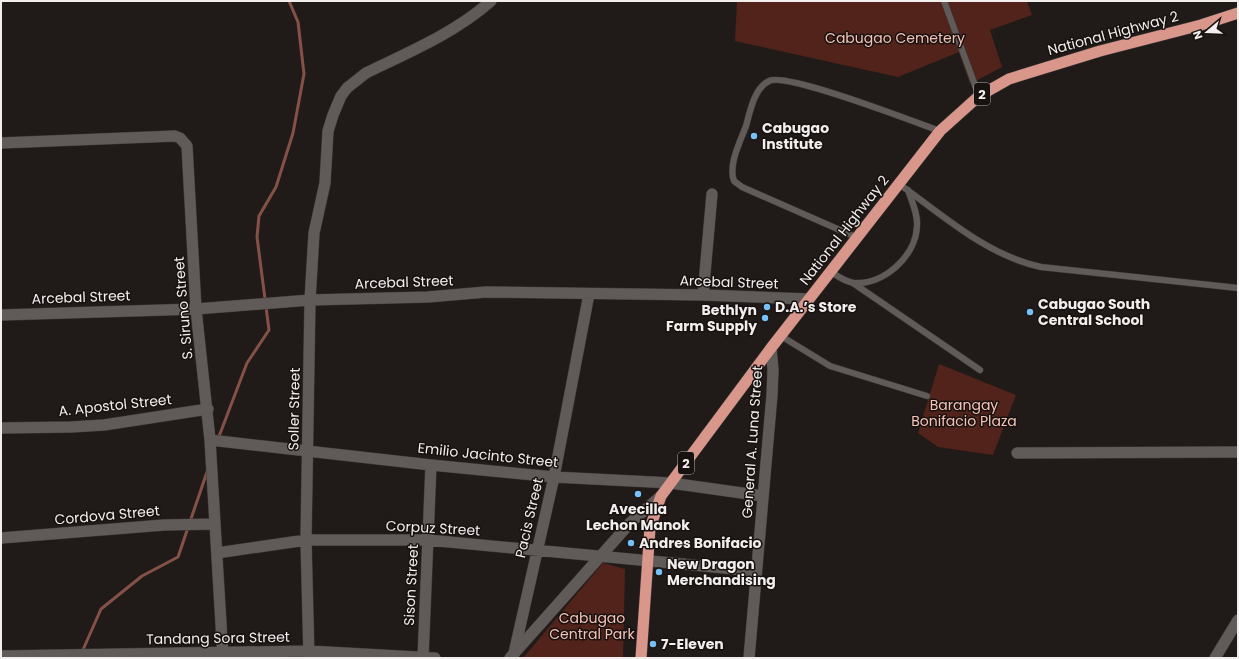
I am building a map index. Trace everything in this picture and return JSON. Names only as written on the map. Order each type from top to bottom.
[{"type":"highway","name":"National Highway 2","points":[[641,658],[650,528],[661,496],[771,348],[858,238],[904,187],[940,131],[979,96],[1010,79],[1032,71],[1238,13]]},
{"type":"street","name":"Soller Street","points":[[309,654],[306,540],[310,300],[314,233],[325,183],[328,132],[333,115],[346,88],[366,73],[442,35],[465,21],[491,1]]},
{"type":"street","name":"S. Siruno Street","points":[[1,143],[175,136],[180,138],[187,146],[189,154],[196,309],[208,409],[223,655]]},
{"type":"street","points":[[703,295],[712,194]]},
{"type":"street","name":"Arcebal Street","points":[[1,315],[196,309],[310,300],[428,297],[486,292],[703,295],[809,300]]},
{"type":"street","name":"Pacis Street","points":[[512,656],[554,477],[588,294]]},
{"type":"street","name":"General A. Luna Street","points":[[749,658],[774,370],[771,348]]},
{"type":"street","name":"A. Apostol Street","points":[[1,428],[71,427],[104,424],[208,409]]},
{"type":"street","name":"Emilio Jacinto Street","points":[[210,440],[431,465],[554,477],[671,483],[764,496]]},
{"type":"street","points":[[1017,453],[1238,452]]},
{"type":"street","name":"Sison Street","points":[[423,658],[431,465]]},
{"type":"street","points":[[512,656],[602,557],[630,523],[661,496]]},
{"type":"street","name":"Cordova Street","points":[[1,538],[164,525],[215,524]]},
{"type":"street","name":"Corpuz Street","points":[[217,552],[306,540],[428,540],[756,572]]},
{"type":"street","points":[[1215,658],[1238,620]]},
{"type":"street","name":"Tandang Sora Street","points":[[1,656],[309,654],[435,658]]},
{"type":"lane","points":[[944,1],[979,96]]},
{"type":"lane","points":[[858,238],[742,187],[734,181],[733,170],[736,153],[760,89],[769,81],[780,80],[810,86],[940,131]]},
{"type":"lane","points":[[853,283],[871,280],[887,274],[895,268],[915,241],[917,218],[904,187]]},
{"type":"lane","points":[[904,187],[963,232],[996,251],[1021,263],[1041,267],[1238,288]]},
{"type":"lane","points":[[831,272],[853,283],[980,370]]},
{"type":"lane","points":[[781,336],[830,366],[928,396]]},
{"type":"green space","name":"Cabugao Cemetery","points":[[737,1],[1027,1],[1032,15],[990,30],[1002,67],[970,84],[959,52],[898,77],[735,41]]},
{"type":"green space","name":"Barangay Bonifacio Plaza","points":[[939,364],[1016,395],[993,455],[938,447],[918,433]]},
{"type":"green space","name":"Cabugao Central Park","points":[[603,563],[625,569],[623,658],[523,658]]},
{"type":"waterway","points":[[218,439],[247,363],[269,330],[257,237],[259,216],[276,187],[293,133],[304,74],[298,22],[289,1]]},
{"type":"waterway","points":[[82,652],[101,609],[142,576],[178,557],[208,469]]},
{"type":"place","name":"Cabugao Institute","points":[[754,136]]},
{"type":"place","name":"D.A.’s Store","points":[[767,307]]},
{"type":"place","name":"Cabugao South Central School","points":[[1030,312]]},
{"type":"place","name":"Bethlyn Farm Supply","points":[[765,318]]},
{"type":"place","name":"Avecilla Lechon Manok","points":[[638,494]]},
{"type":"place","name":"Andres Bonifacio","points":[[631,543]]},
{"type":"place","name":"New Dragon Merchandising","points":[[659,572]]},
{"type":"place","name":"7-Eleven","points":[[653,644]]}]
